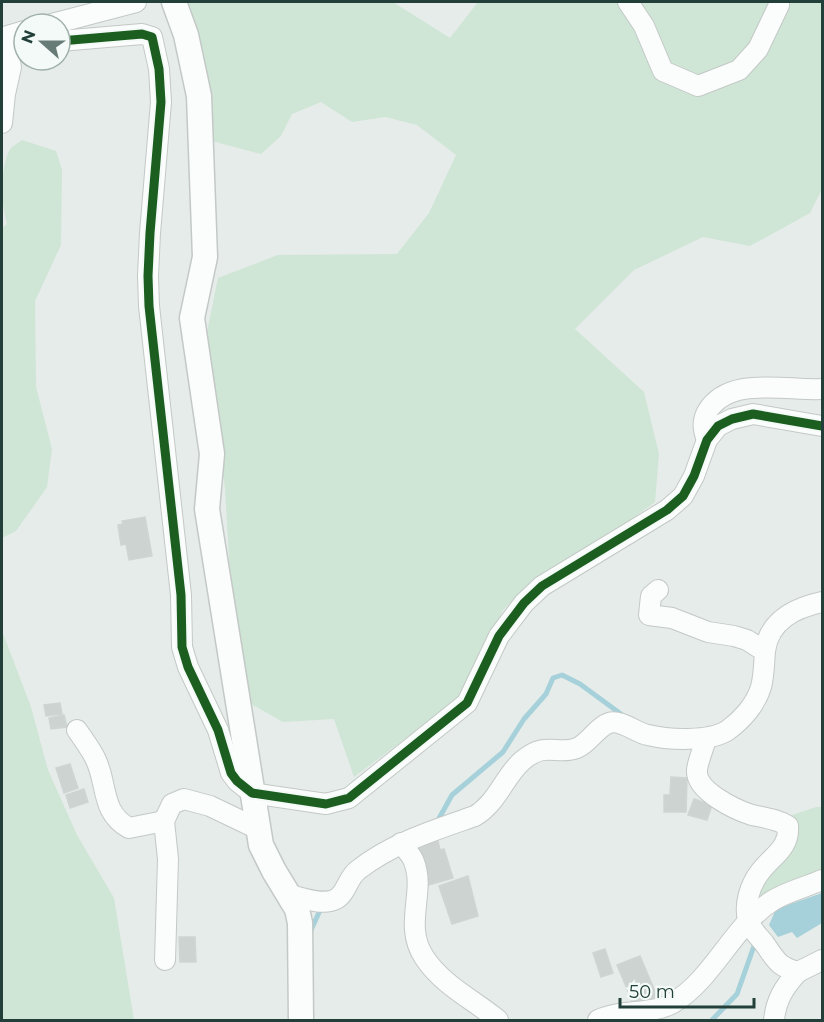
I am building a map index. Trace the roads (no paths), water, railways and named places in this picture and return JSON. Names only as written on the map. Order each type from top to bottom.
[{"type":"street","points":[[72,19],[136,2]]},
{"type":"street","points":[[174,2],[186,35],[199,96],[205,257],[192,318],[212,454],[207,509],[261,845],[290,895],[297,909],[300,923],[301,1020]]},
{"type":"street","points":[[628,2],[644,26],[663,70],[698,86],[739,69],[758,49],[779,2]]},
{"type":"street","points":[[72,40],[142,34],[152,37],[159,69],[161,102],[148,265],[148,306],[181,595],[182,647],[188,667],[218,730],[231,773],[252,793],[326,804],[349,798],[467,703],[499,636],[524,603],[542,586],[667,510],[683,496],[694,476],[706,440],[718,426],[732,419],[753,414],[822,426]]},
{"type":"street","points":[[12,35],[4,37],[12,45]]},
{"type":"street","points":[[2,123],[4,94],[12,63]]},
{"type":"street","points":[[706,440],[703,430],[705,417],[711,407],[725,394],[777,386],[822,389]]},
{"type":"street","points":[[658,590],[651,596],[649,615],[672,618],[708,632],[747,639],[762,647]]},
{"type":"street","points":[[290,895],[328,901],[338,898],[359,868],[401,843],[484,811],[523,760],[543,749],[580,747],[608,723],[617,723],[648,735],[706,738],[718,736],[741,720],[752,705],[760,689],[762,647],[771,632],[782,619],[802,607],[822,602]]},
{"type":"street","points":[[77,730],[96,759],[117,822],[129,828],[164,820]]},
{"type":"street","points":[[706,738],[697,771],[699,781],[706,789],[727,804],[750,814],[779,820],[788,826],[783,847],[761,871],[751,888],[747,902],[748,922],[782,968],[798,972]]},
{"type":"street","points":[[165,960],[168,859],[164,820],[172,804],[184,799],[210,806],[258,829]]},
{"type":"street","points":[[401,843],[414,861],[417,874],[414,927],[423,957],[438,974],[498,1020]]},
{"type":"street","points":[[598,1020],[608,1016],[661,1008],[673,1003],[693,986],[748,922],[773,900],[822,880]]},
{"type":"street","points":[[774,1020],[783,988],[798,972],[822,960]]},
{"type":"water","points":[[822,893],[822,923],[797,938],[792,932],[778,937],[769,925],[776,909]]},
{"type":"waterway","points":[[435,823],[452,795],[503,752],[524,719],[546,694],[553,678],[562,675],[580,684],[625,717]]},
{"type":"waterway","points":[[311,930],[322,906]]},
{"type":"waterway","points":[[712,1020],[737,994],[754,946]]}]
